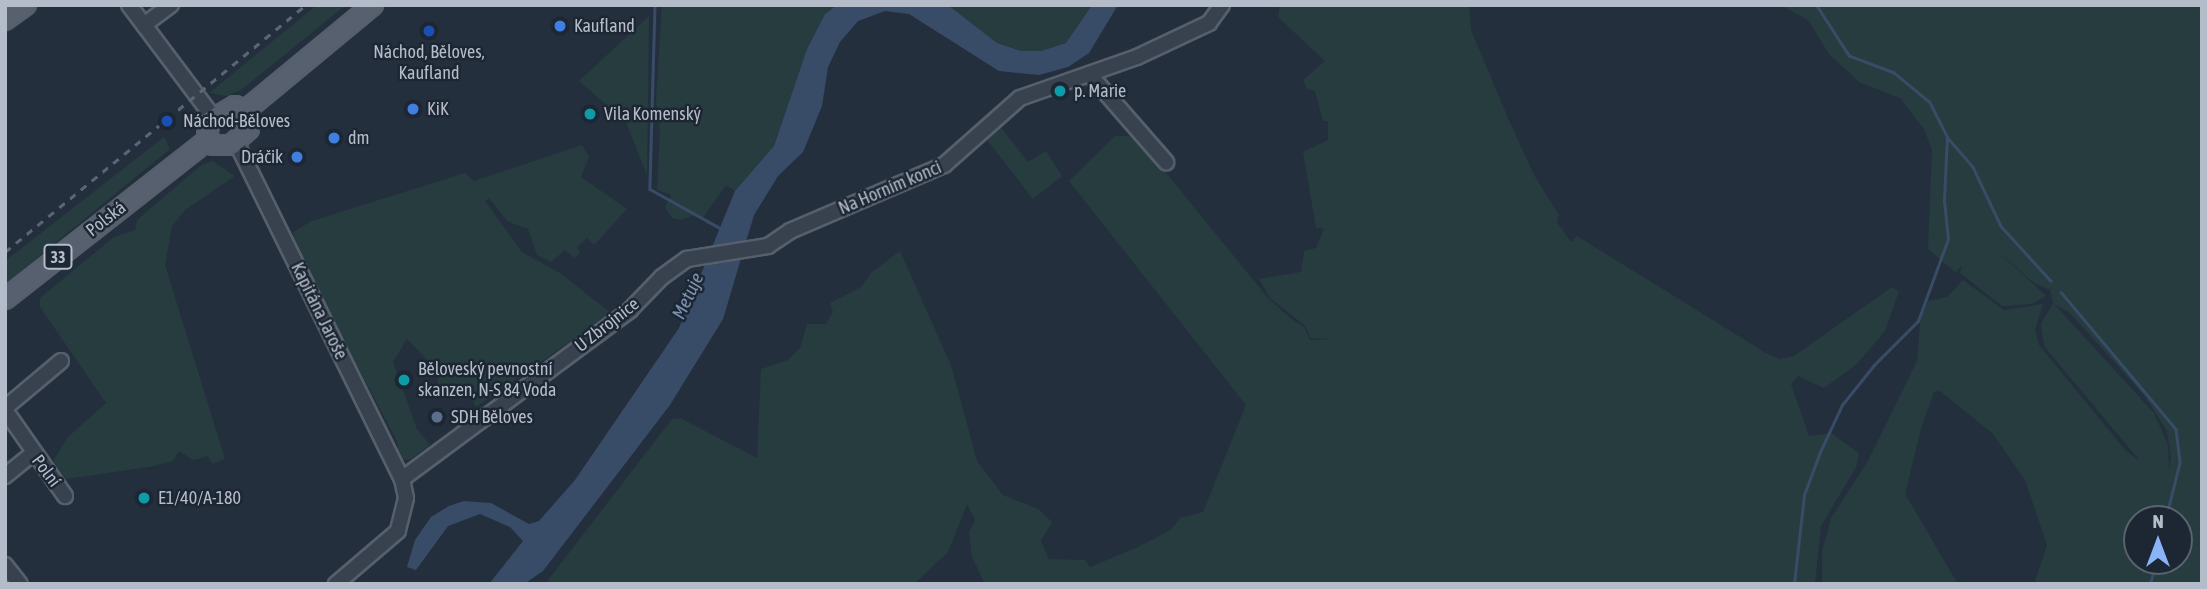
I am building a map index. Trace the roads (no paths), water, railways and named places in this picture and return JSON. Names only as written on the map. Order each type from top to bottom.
[{"type":"main road","points":[[5,20],[26,5]]},
{"type":"main road","points":[[246,110],[250,124],[236,142],[218,147],[208,140],[207,131],[213,117],[229,107],[246,110],[373,5]]},
{"type":"main road","name":"Polská","points":[[5,299],[208,140]]},
{"type":"street","points":[[129,5],[213,117]]},
{"type":"street","points":[[144,24],[170,5]]},
{"type":"street","name":"Na Horním konci","points":[[754,250],[944,165],[1009,105],[1090,75],[1209,23],[1222,5]]},
{"type":"street","points":[[1090,75],[1166,162]]},
{"type":"street","name":"Kapitána Jaroše","points":[[236,142],[402,479]]},
{"type":"street","name":"U Zbrojnice","points":[[402,479],[630,310],[662,276],[704,253],[754,250]]},
{"type":"street","name":"Polní","points":[[61,361],[5,409],[65,496]]},
{"type":"street","points":[[5,476],[33,453]]},
{"type":"street","points":[[336,584],[398,531],[406,498],[402,479]]},
{"type":"street","points":[[5,565],[20,584]]},
{"type":"water","points":[[837,5],[948,5],[997,43],[1021,51],[1041,51],[1066,43],[1092,5],[1118,5],[1089,53],[1068,67],[1039,75],[999,71],[909,14],[885,11],[858,21],[840,42],[828,67],[822,106],[803,152],[778,176],[754,215],[723,319],[670,405],[543,571],[524,584],[489,584],[523,541],[510,527],[480,514],[448,526],[416,570],[407,567],[415,540],[431,517],[449,506],[464,501],[491,503],[529,524],[539,521],[575,480],[679,328],[735,191],[774,146],[807,49],[825,14]]},
{"type":"waterway","points":[[655,5],[650,189],[722,229]]},
{"type":"waterway","points":[[1794,584],[1804,495],[1820,452],[1842,405],[1874,365],[1918,321],[1948,239],[1944,200],[1947,137],[1929,102],[1894,73],[1849,56],[1816,5]]},
{"type":"waterway","points":[[1948,138],[1973,167],[2001,226],[2051,281]]},
{"type":"waterway","points":[[2061,292],[2176,429],[2180,463],[2170,505]]},
{"type":"waterway","points":[[2150,584],[2152,575]]},
{"type":"railway","points":[[5,252],[306,5]]},
{"type":"place","name":"Kaufland","points":[[560,26]]},
{"type":"place","name":"Náchod, Běloves, Kaufland","points":[[429,31]]},
{"type":"place","name":"p. Marie","points":[[1060,91]]},
{"type":"place","name":"KiK","points":[[413,109]]},
{"type":"place","name":"Vila Komenský","points":[[590,114]]},
{"type":"place","name":"Náchod-Běloves","points":[[167,121]]},
{"type":"place","name":"dm","points":[[334,138]]},
{"type":"place","name":"Dráčik","points":[[297,157]]},
{"type":"place","name":"Běloveský pevnostní skanzen, N-S 84 Voda","points":[[404,380]]},
{"type":"place","name":"SDH Běloves","points":[[437,417]]},
{"type":"place","name":"E1/40/A-180","points":[[144,498]]},
{"type":"water label","name":"Metuje","points":[[688,296]]}]
